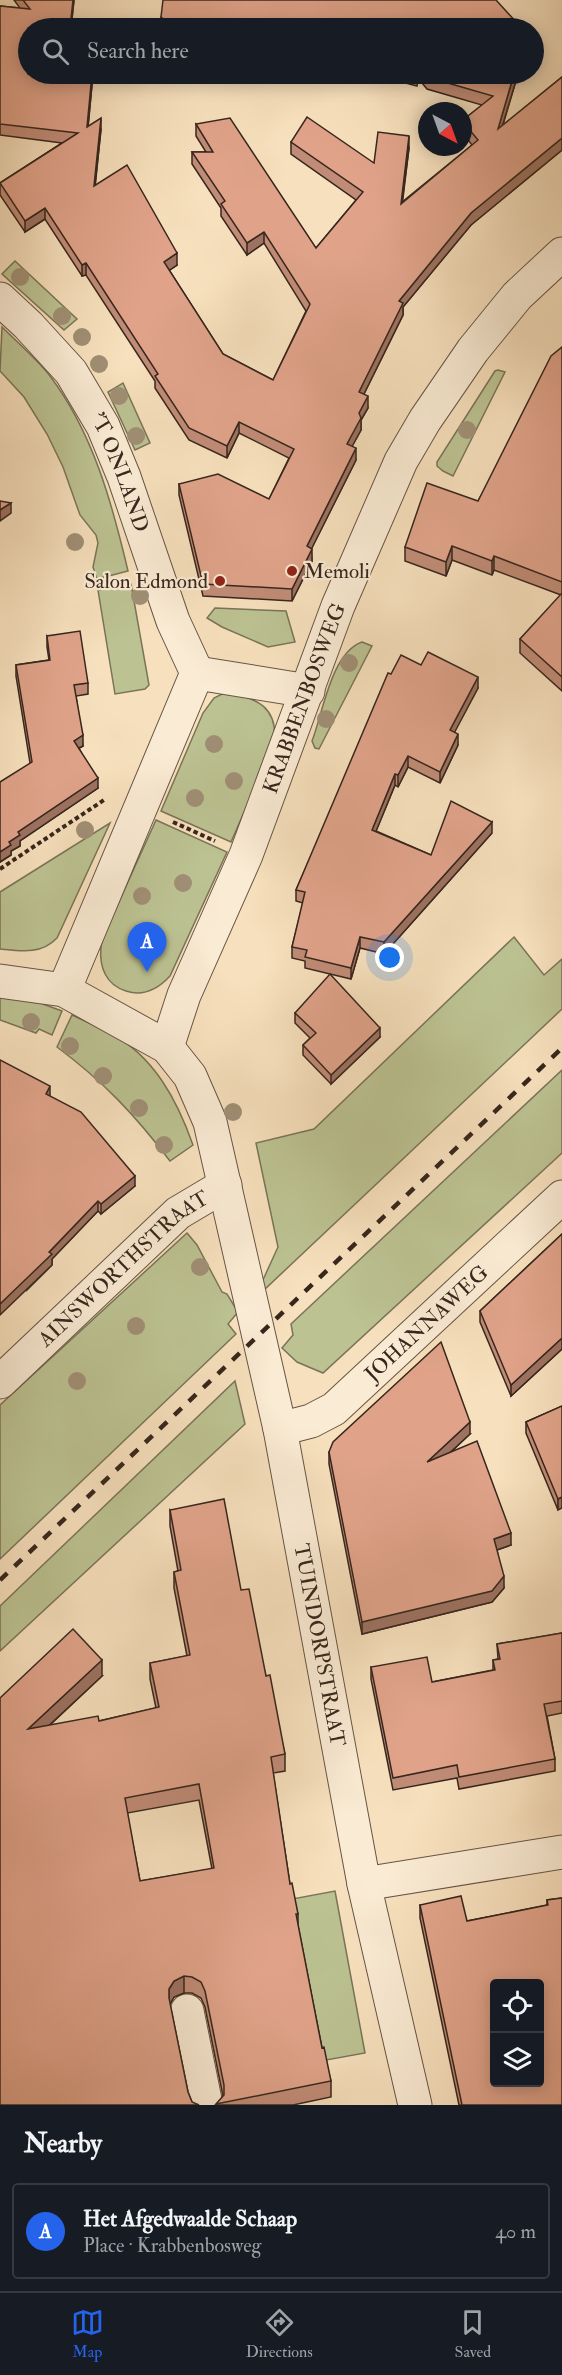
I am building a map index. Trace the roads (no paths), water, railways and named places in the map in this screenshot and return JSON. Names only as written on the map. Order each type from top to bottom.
[{"type":"street","name":"KRABBENBOSWEG","points":[[167,1047],[184,995],[246,855],[338,606],[401,461],[425,420],[472,350],[517,296],[562,254]]},
{"type":"street","name":"'T ONLAND","points":[[0,299],[28,325],[71,372],[103,426],[124,477],[173,621],[197,674]]},
{"type":"street","points":[[64,990],[197,674],[308,691]]},
{"type":"street","points":[[0,981],[64,990],[167,1047]]},
{"type":"street","name":"TUINDORPSTRAAT","points":[[167,1047],[190,1076],[210,1122],[225,1185],[280,1429],[364,1884],[415,2105]]},
{"type":"street","name":"AINSWORTHSTRAAT","points":[[0,1382],[177,1213],[225,1185]]},
{"type":"street","name":"JOHANNAWEG","points":[[280,1429],[311,1421],[334,1409],[562,1197]]},
{"type":"street","points":[[364,1884],[562,1852]]},
{"type":"street","points":[[187,2011],[206,2105]]},
{"type":"railway","points":[[0,1580],[562,1048]]},
{"type":"place","name":"Memoli","points":[[292,571]]},
{"type":"place","name":"Salon Edmond","points":[[220,581]]},
{"type":"place","name":"Het Afgedwaalde Schaap","points":[[147,972]]}]
